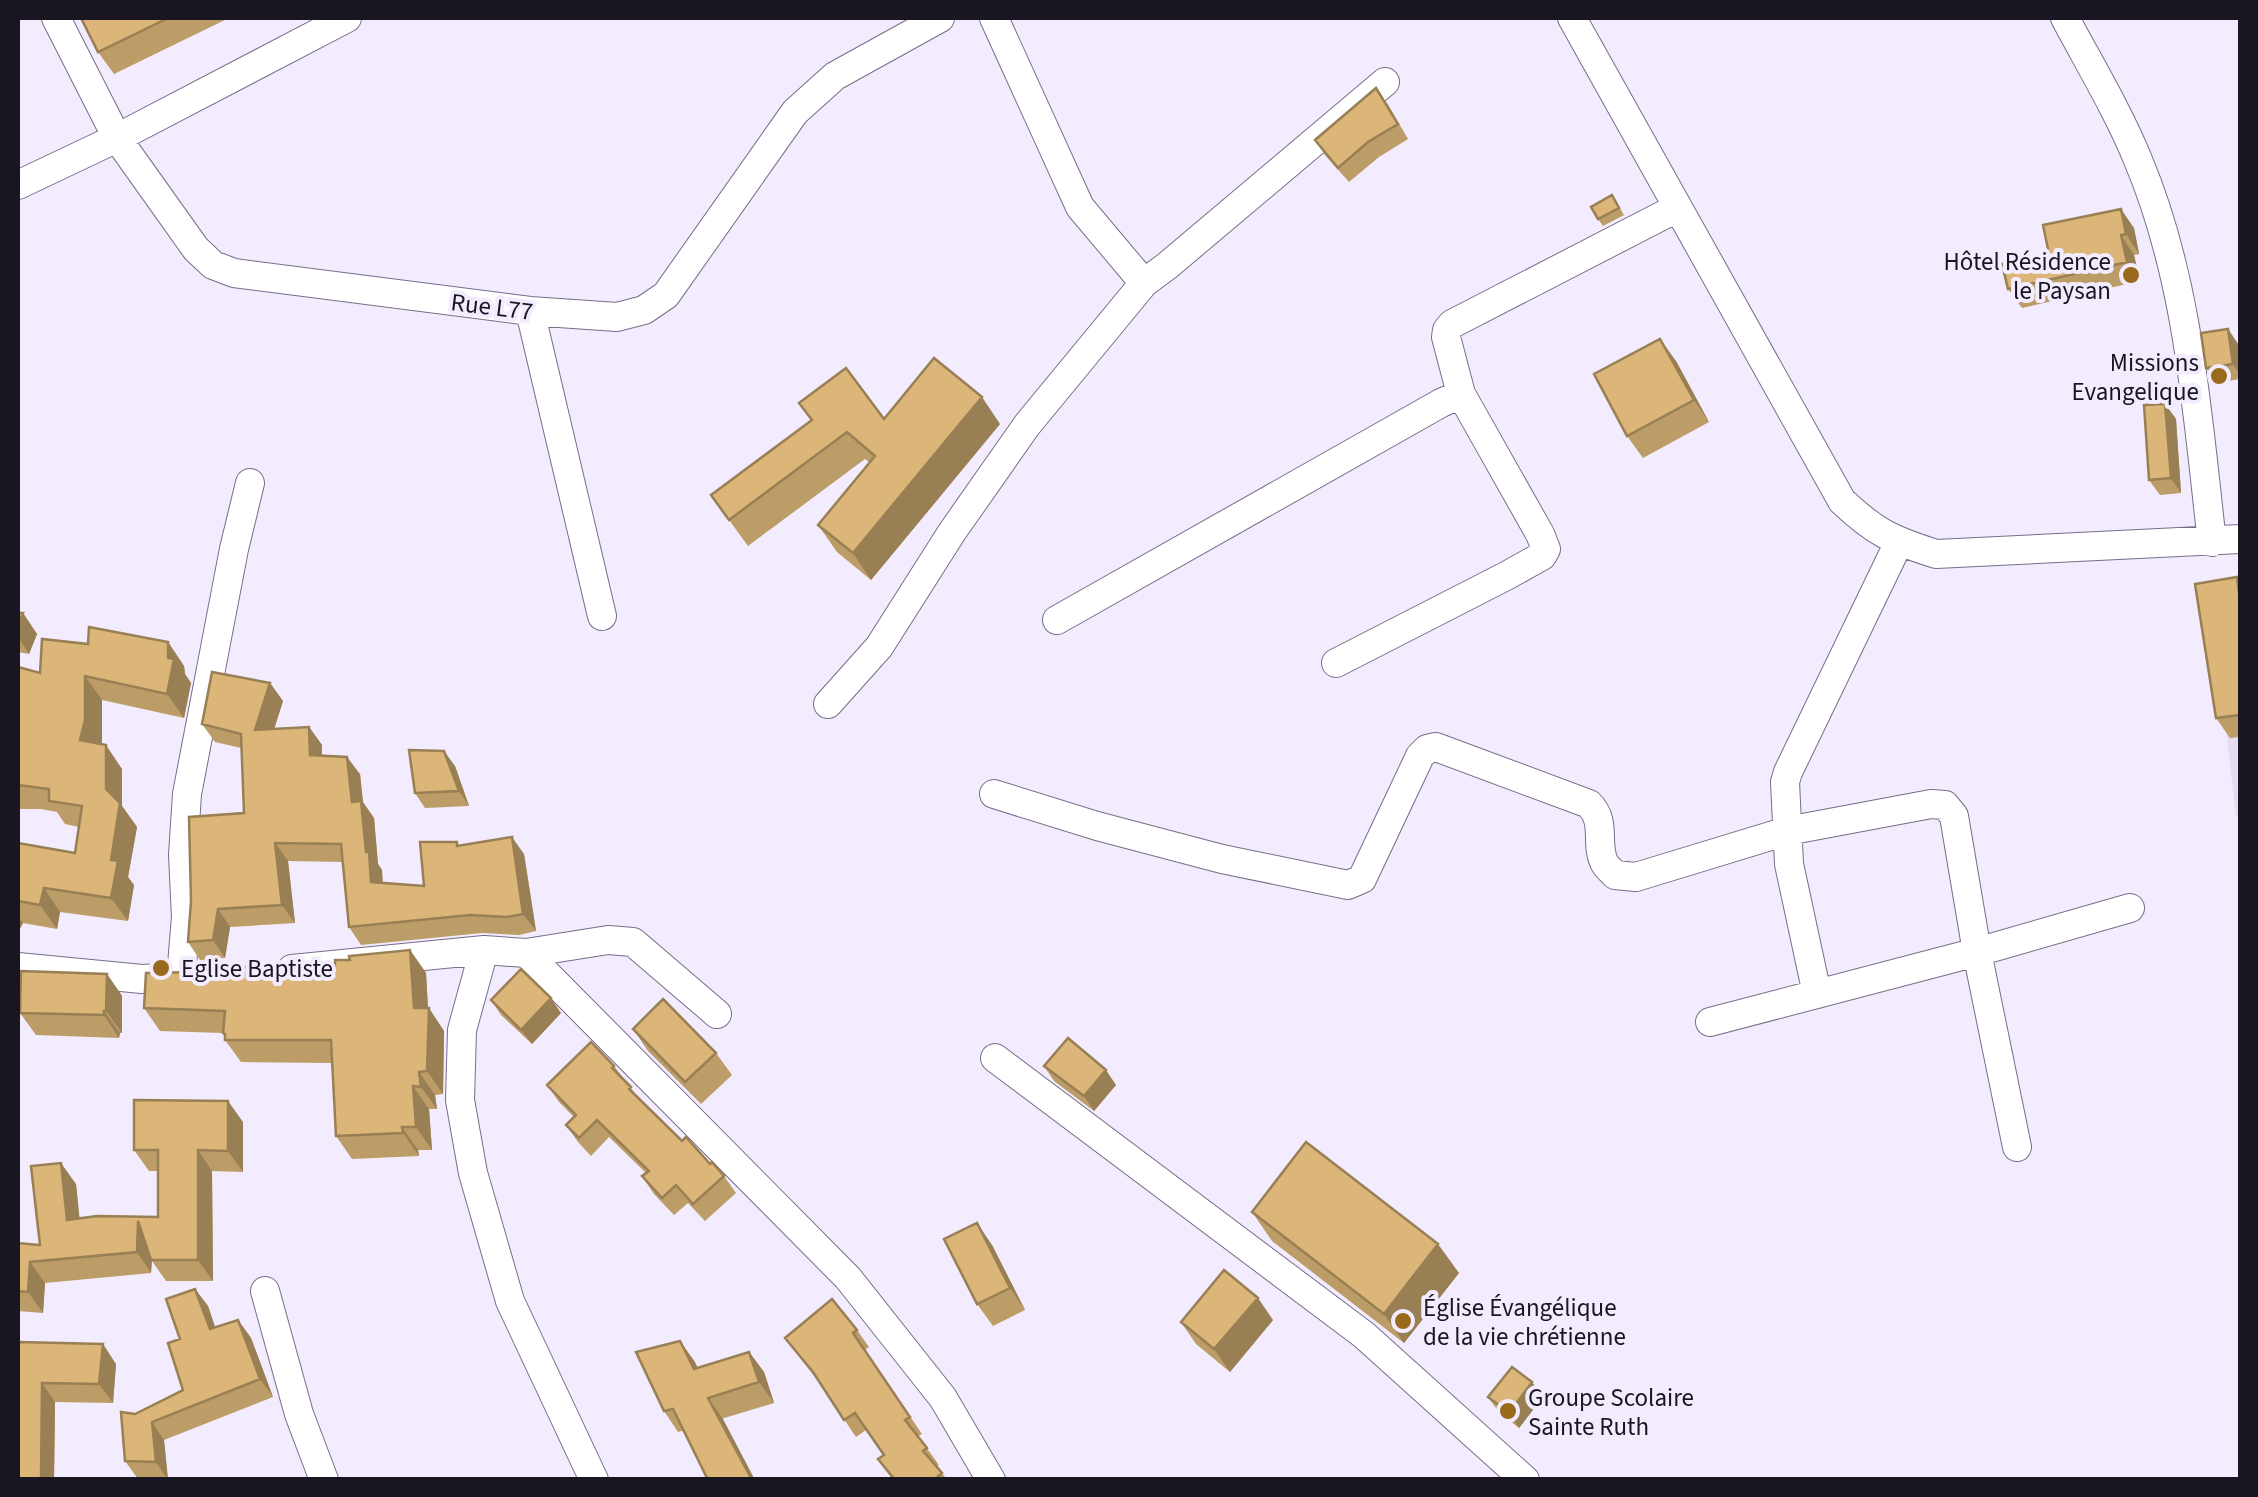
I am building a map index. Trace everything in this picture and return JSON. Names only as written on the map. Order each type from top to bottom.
[{"type":"street","name":"Rue L77","points":[[56,18],[117,138],[196,249],[213,264],[234,273],[530,311],[617,317],[644,310],[666,295],[795,112],[814,92],[835,76],[940,18]]},
{"type":"street","points":[[18,186],[347,18]]},
{"type":"street","points":[[994,18],[1080,208],[1144,282]]},
{"type":"street","points":[[1572,18],[1842,501],[1869,527],[1936,554],[2226,540],[2166,240],[2138,159],[2066,18]]},
{"type":"street","points":[[828,704],[878,646],[1027,426],[1144,282],[1385,82]]},
{"type":"street","points":[[1336,664],[1506,576],[1542,556],[1546,549],[1461,394],[1447,330],[1676,208]]},
{"type":"street","points":[[530,311],[602,616]]},
{"type":"street","points":[[1057,620],[1461,394]]},
{"type":"street","points":[[18,967],[142,979],[195,977],[182,855],[187,794],[250,484]]},
{"type":"street","points":[[1817,994],[1789,864],[1785,795],[1788,772],[1899,542]]},
{"type":"street","points":[[994,794],[1097,826],[1348,885],[1362,879],[1420,756],[1428,748],[1589,804],[1599,821],[1604,862],[1616,874],[1636,877],[1787,830],[1931,804],[1945,805],[1954,816],[1977,952],[2018,1147]]},
{"type":"street","points":[[1710,1022],[2130,908]]},
{"type":"street","points":[[265,972],[484,950],[526,953],[608,940],[633,942],[717,1014]]},
{"type":"street","points":[[484,950],[462,1030],[460,1100],[473,1173],[510,1301],[594,1480]]},
{"type":"street","points":[[526,953],[848,1278],[943,1398],[991,1480]]},
{"type":"street","points":[[995,1058],[1364,1335],[1524,1480]]},
{"type":"street","points":[[265,1290],[298,1414],[324,1480]]},
{"type":"shaded area","points":[[2240,597],[2240,815],[2236,816],[2211,601]]},
{"type":"building","points":[[81,18],[168,18],[98,52]]},
{"type":"building","points":[[1376,88],[1398,124],[1368,142],[1338,168],[1315,140]]},
{"type":"building","points":[[1612,195],[1619,208],[1598,219],[1591,207]]},
{"type":"building","points":[[2121,209],[2127,262],[2008,289],[2002,264],[2049,254],[2043,225]]},
{"type":"building","points":[[2228,329],[2233,364],[2206,368],[2201,333]]},
{"type":"building","points":[[1660,339],[1694,400],[1627,436],[1594,374]]},
{"type":"building","points":[[934,358],[982,397],[853,553],[818,525],[875,456],[847,432],[729,520],[711,495],[812,420],[799,403],[846,368],[884,419]]},
{"type":"building","points":[[2165,404],[2171,478],[2149,480],[2144,405]]},
{"type":"building","points":[[2237,577],[2240,715],[2216,718],[2195,584]]},
{"type":"building","points":[[89,627],[168,642],[168,658],[174,659],[167,694],[85,676],[85,720],[80,740],[106,745],[106,789],[120,803],[111,860],[118,861],[111,898],[44,888],[40,905],[18,901],[18,843],[75,853],[82,806],[49,801],[49,789],[18,785],[18,667],[40,673],[42,639],[88,644]]},
{"type":"building","points":[[212,672],[270,683],[255,730],[309,727],[310,755],[347,757],[352,802],[361,801],[371,882],[424,886],[420,842],[457,842],[457,846],[512,837],[523,914],[349,927],[341,844],[275,843],[282,905],[218,909],[213,940],[188,942],[189,817],[244,813],[241,734],[202,724]]},
{"type":"building","points":[[409,750],[444,751],[459,791],[415,793]]},
{"type":"building","points":[[410,950],[414,1008],[429,1008],[427,1071],[419,1072],[421,1087],[413,1086],[416,1127],[402,1127],[403,1133],[336,1136],[331,1040],[225,1040],[225,1011],[144,1008],[146,973],[335,966],[335,960],[350,960],[349,956]]},
{"type":"building","points":[[521,969],[551,998],[521,1030],[491,1000]]},
{"type":"building","points":[[21,971],[107,974],[104,1015],[20,1013]]},
{"type":"building","points":[[663,999],[716,1053],[685,1082],[633,1029]]},
{"type":"building","points":[[1068,1038],[1106,1070],[1084,1096],[1044,1066]]},
{"type":"building","points":[[591,1042],[629,1089],[682,1141],[686,1137],[724,1176],[693,1204],[676,1185],[662,1198],[642,1176],[649,1171],[597,1120],[579,1138],[566,1125],[576,1115],[547,1085]]},
{"type":"building","points":[[134,1100],[228,1101],[228,1151],[198,1150],[198,1260],[151,1260],[138,1221],[137,1252],[30,1262],[28,1292],[18,1291],[18,1243],[40,1245],[31,1166],[61,1163],[67,1220],[97,1216],[158,1217],[158,1150],[134,1150]]},
{"type":"building","points":[[1306,1142],[1438,1244],[1384,1314],[1252,1212]]},
{"type":"building","points":[[977,1223],[1010,1288],[977,1304],[944,1239]]},
{"type":"building","points":[[1224,1270],[1258,1298],[1214,1349],[1181,1322]]},
{"type":"building","points":[[195,1289],[210,1329],[238,1320],[260,1379],[152,1422],[156,1462],[125,1461],[121,1412],[135,1414],[183,1390],[168,1343],[180,1339],[166,1299]]},
{"type":"building","points":[[832,1299],[857,1330],[853,1333],[910,1417],[905,1420],[927,1448],[923,1451],[942,1473],[934,1480],[895,1480],[878,1459],[884,1455],[855,1413],[844,1420],[785,1338]]},
{"type":"building","points":[[680,1341],[694,1369],[749,1352],[759,1382],[708,1398],[752,1480],[708,1480],[673,1409],[664,1411],[636,1352]]},
{"type":"building","points":[[18,1342],[103,1344],[99,1384],[42,1383],[41,1480],[18,1480]]},
{"type":"building","points":[[1512,1367],[1532,1382],[1509,1413],[1488,1397]]},
{"type":"place","name":"Hôtel Résidence le Paysan","points":[[2131,275]]},
{"type":"place","name":"Missions Evangelique","points":[[2219,376]]},
{"type":"place","name":"Eglise Baptiste","points":[[161,968]]},
{"type":"place","name":"Église Évangélique de la vie chrétienne","points":[[1403,1321]]},
{"type":"place","name":"Groupe Scolaire Sainte Ruth","points":[[1508,1411]]}]
